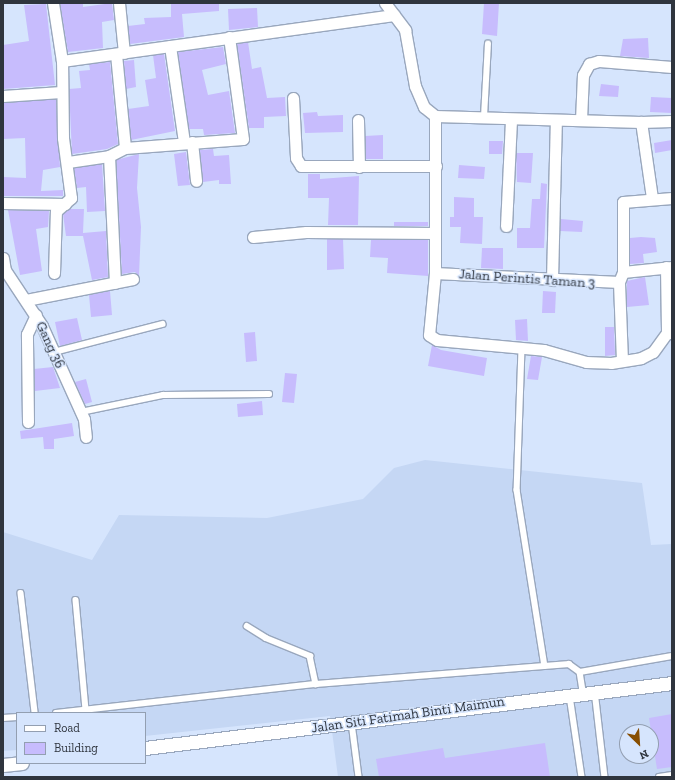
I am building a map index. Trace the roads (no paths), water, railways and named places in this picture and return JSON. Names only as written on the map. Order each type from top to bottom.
[{"type":"street","points":[[53,3],[62,61],[61,92],[71,198],[56,211],[54,273]]},
{"type":"street","points":[[119,3],[125,148]]},
{"type":"street","points":[[385,3],[405,30],[415,86],[424,107],[435,116],[641,122],[672,121]]},
{"type":"street","points":[[62,61],[394,15]]},
{"type":"street","points":[[68,162],[109,156],[125,148],[243,139],[229,37]]},
{"type":"street","points":[[170,46],[196,181]]},
{"type":"street","points":[[581,120],[583,75],[589,64],[599,61],[672,67]]},
{"type":"street","points":[[3,96],[61,92]]},
{"type":"street","points":[[292,98],[296,158],[301,166],[436,166]]},
{"type":"street","points":[[435,116],[435,272],[429,334],[437,340],[544,350],[586,362],[622,361],[653,352],[670,333],[669,267]]},
{"type":"street","points":[[506,226],[511,119]]},
{"type":"street","points":[[358,120],[359,167]]},
{"type":"street","points":[[552,280],[556,120]]},
{"type":"street","points":[[641,122],[652,198]]},
{"type":"street","points":[[109,156],[115,283]]},
{"type":"street","points":[[622,361],[621,277],[623,202],[652,198],[672,198]]},
{"type":"street","points":[[3,203],[65,204]]},
{"type":"street","points":[[253,237],[306,232],[435,233]]},
{"type":"street","name":"Gang 36","points":[[3,258],[5,270],[36,315],[54,352],[81,412],[86,436]]},
{"type":"street","name":"Jalan Perintis Taman 3","points":[[435,272],[552,280],[621,277],[669,267]]},
{"type":"street","points":[[26,300],[133,279]]},
{"type":"street","points":[[28,422],[27,334],[36,315]]},
{"type":"street","name":"Jalan Siti Fatimah Binti Maimun","points":[[146,748],[352,723],[582,692],[672,683]]},
{"type":"street","points":[[3,765],[16,764]]},
{"type":"lane","points":[[484,117],[488,44]]},
{"type":"lane","points":[[54,352],[162,324]]},
{"type":"lane","points":[[522,349],[517,490],[545,666]]},
{"type":"lane","points":[[81,412],[163,395],[269,394]]},
{"type":"lane","points":[[20,593],[35,712]]},
{"type":"lane","points":[[76,600],[86,710]]},
{"type":"lane","points":[[247,626],[266,638],[310,656],[316,684]]},
{"type":"lane","points":[[66,712],[316,684],[569,664],[580,672],[672,656]]},
{"type":"lane","points":[[580,672],[582,692],[582,777]]},
{"type":"lane","points":[[582,692],[605,777]]},
{"type":"lane","points":[[3,718],[16,717]]},
{"type":"lane","points":[[352,723],[359,777]]},
{"type":"lane","points":[[659,777],[672,775]]}]
